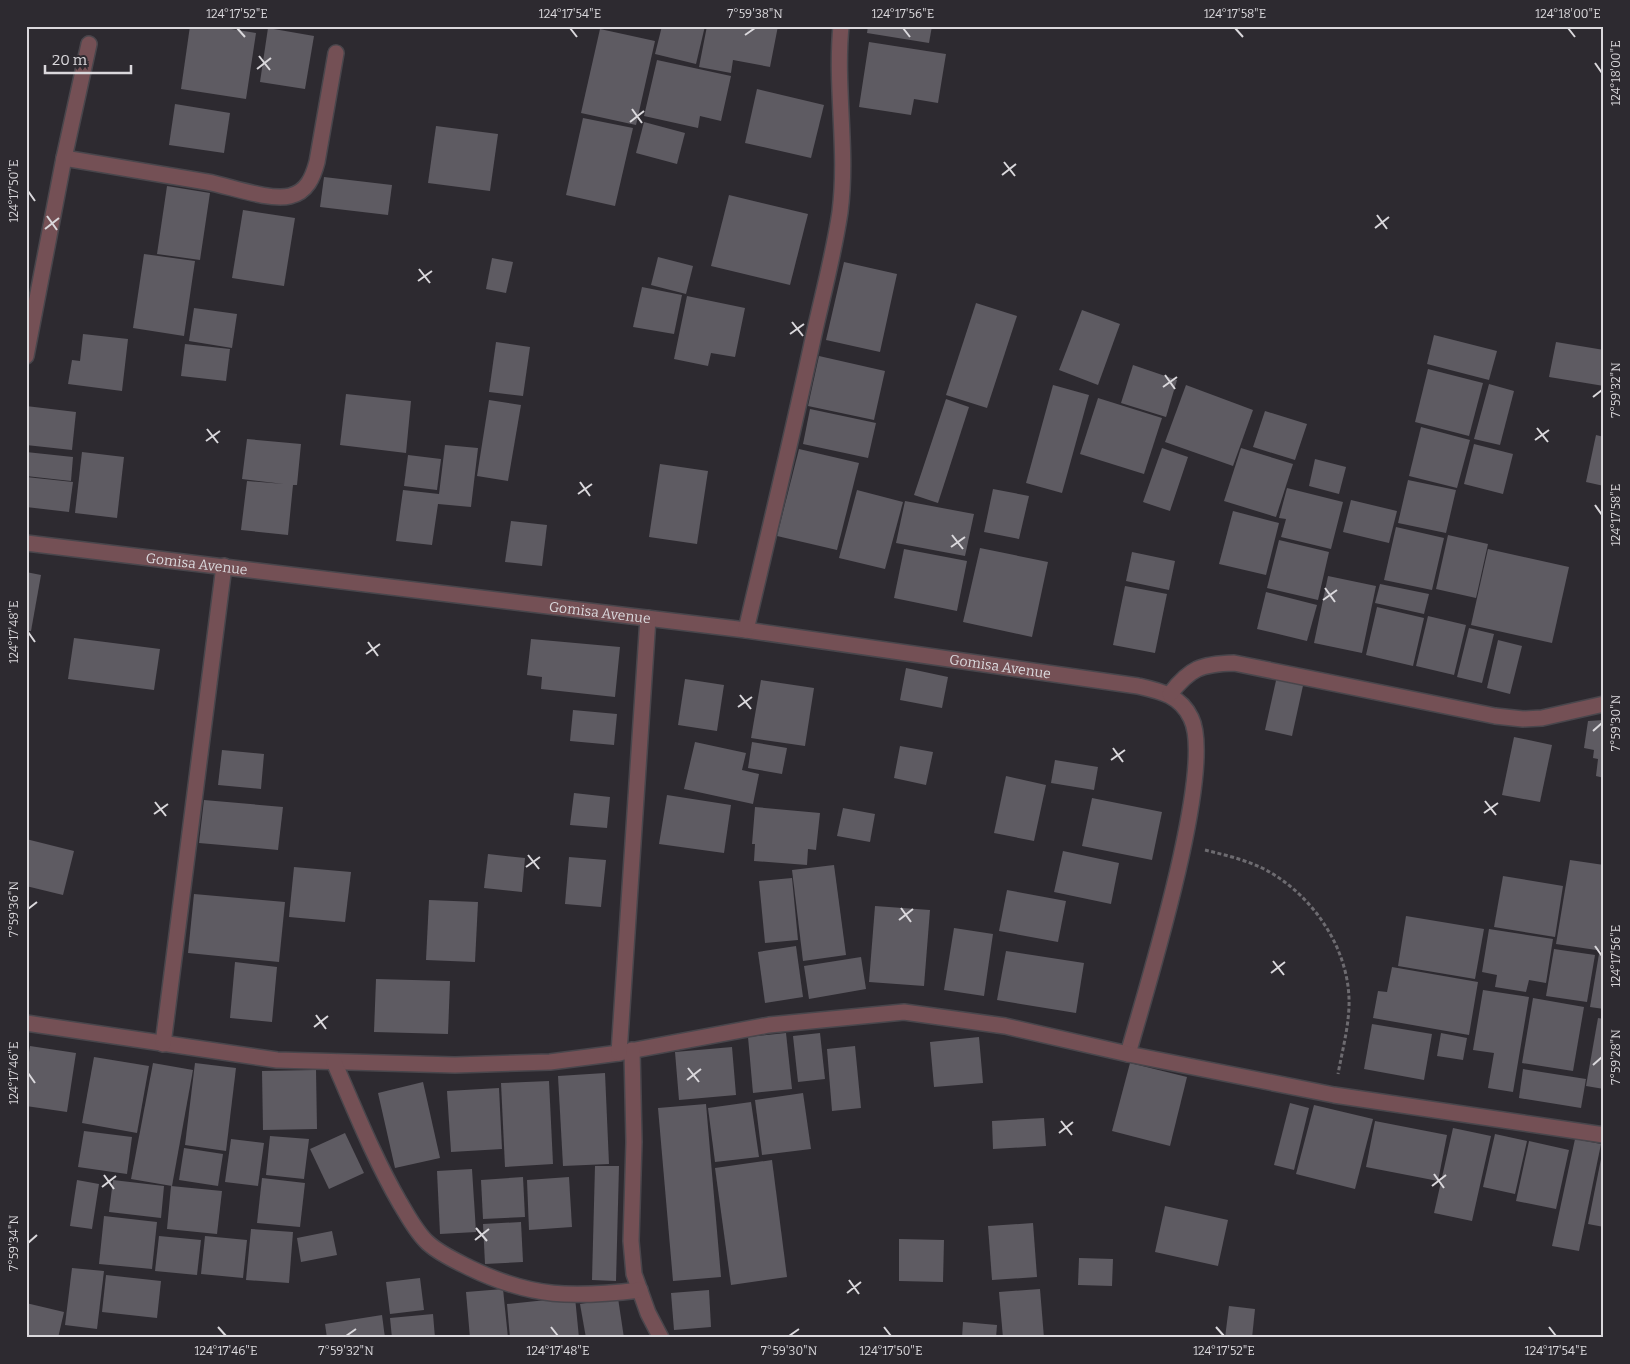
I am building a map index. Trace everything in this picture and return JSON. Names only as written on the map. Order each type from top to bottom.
[{"type":"street","points":[[746,630],[791,440],[833,252],[840,211],[844,154],[840,102],[841,26]]},
{"type":"street","points":[[26,356],[64,158],[89,44]]},
{"type":"street","points":[[64,158],[268,195],[289,197],[298,193],[312,179],[317,162],[336,53]]},
{"type":"street","name":"Gomisa Avenue","points":[[26,543],[746,630],[1138,686],[1170,694]]},
{"type":"street","points":[[162,1044],[224,566]]},
{"type":"street","points":[[648,618],[626,1051],[634,1142],[631,1241],[634,1274],[661,1338]]},
{"type":"street","points":[[1128,1054],[1184,846],[1197,738],[1192,718],[1182,704],[1170,694],[1184,676],[1192,670],[1204,665],[1234,663],[1495,716],[1523,719],[1542,718],[1604,704]]},
{"type":"street","points":[[26,1023],[277,1060],[455,1066],[550,1062],[626,1051],[769,1025],[904,1012],[1005,1026],[1128,1054],[1334,1095],[1604,1135]]},
{"type":"street","points":[[334,1062],[389,1183],[409,1219],[428,1243],[449,1258],[495,1280],[525,1290],[558,1295],[590,1296],[640,1290]]},
{"type":"path","points":[[1184,846],[1237,858],[1266,870],[1289,885],[1310,904],[1326,926],[1341,956],[1349,1005],[1334,1095]]},
{"type":"building","points":[[190,26],[213,26],[256,33],[246,99],[181,89]]},
{"type":"building","points":[[662,26],[705,26],[696,64],[655,54]]},
{"type":"building","points":[[707,26],[778,26],[770,67],[733,60],[731,73],[699,67]]},
{"type":"building","points":[[868,26],[932,26],[929,43],[867,33]]},
{"type":"building","points":[[268,28],[314,36],[305,89],[260,82]]},
{"type":"building","points":[[600,29],[655,41],[636,125],[581,113]]},
{"type":"building","points":[[869,42],[946,54],[938,103],[914,99],[911,115],[859,107]]},
{"type":"building","points":[[657,60],[731,76],[721,121],[700,116],[698,128],[644,116]]},
{"type":"building","points":[[757,89],[824,105],[811,158],[745,143]]},
{"type":"building","points":[[175,104],[230,113],[224,153],[169,145]]},
{"type":"building","points":[[583,118],[633,128],[615,206],[566,195]]},
{"type":"building","points":[[644,122],[685,133],[677,164],[636,153]]},
{"type":"building","points":[[436,126],[498,134],[490,191],[428,183]]},
{"type":"building","points":[[324,177],[392,185],[388,215],[320,207]]},
{"type":"building","points":[[167,186],[210,193],[200,260],[157,254]]},
{"type":"building","points":[[729,195],[808,214],[790,285],[711,266]]},
{"type":"building","points":[[243,210],[295,218],[284,286],[232,278]]},
{"type":"building","points":[[144,254],[195,261],[184,336],[133,328]]},
{"type":"building","points":[[658,257],[693,266],[686,294],[651,285]]},
{"type":"building","points":[[492,258],[513,262],[506,293],[486,289]]},
{"type":"building","points":[[844,262],[897,274],[880,352],[826,340]]},
{"type":"building","points":[[642,287],[682,295],[674,334],[633,327]]},
{"type":"building","points":[[687,296],[745,308],[735,357],[711,353],[708,366],[674,359]]},
{"type":"building","points":[[976,303],[1017,316],[987,408],[946,395]]},
{"type":"building","points":[[194,308],[237,314],[232,348],[189,341]]},
{"type":"building","points":[[1082,310],[1120,324],[1098,385],[1059,370]]},
{"type":"building","points":[[83,334],[128,339],[122,391],[68,384],[72,360],[80,361]]},
{"type":"building","points":[[1434,335],[1497,351],[1489,380],[1427,364]]},
{"type":"building","points":[[496,342],[530,347],[523,396],[489,392]]},
{"type":"building","points":[[1556,342],[1604,350],[1604,386],[1549,377]]},
{"type":"building","points":[[185,344],[230,349],[226,381],[181,376]]},
{"type":"building","points":[[819,356],[885,371],[874,420],[808,406]]},
{"type":"building","points":[[1133,365],[1177,380],[1166,417],[1121,403]]},
{"type":"building","points":[[1428,369],[1483,383],[1469,436],[1415,422]]},
{"type":"building","points":[[1489,384],[1514,391],[1500,445],[1474,439]]},
{"type":"building","points":[[1053,385],[1089,395],[1062,493],[1026,483]]},
{"type":"building","points":[[1186,385],[1253,410],[1233,466],[1165,442]]},
{"type":"building","points":[[346,394],[411,401],[406,453],[340,445]]},
{"type":"building","points":[[1098,398],[1162,418],[1144,474],[1080,454]]},
{"type":"building","points":[[946,399],[969,407],[938,503],[914,495]]},
{"type":"building","points":[[489,400],[521,405],[508,481],[477,476]]},
{"type":"building","points":[[26,406],[76,412],[72,450],[26,445]]},
{"type":"building","points":[[810,409],[876,423],[868,458],[803,444]]},
{"type":"building","points":[[1265,411],[1307,424],[1295,460],[1253,447]]},
{"type":"building","points":[[1421,427],[1470,440],[1457,488],[1409,476]]},
{"type":"building","points":[[1596,435],[1604,437],[1604,486],[1586,482]]},
{"type":"building","points":[[247,439],[301,444],[297,485],[293,485],[288,535],[241,530],[247,481],[284,484],[242,479]]},
{"type":"building","points":[[1474,444],[1513,454],[1503,494],[1464,484]]},
{"type":"building","points":[[445,445],[478,448],[471,507],[438,504],[432,545],[396,541],[403,490],[439,494]]},
{"type":"building","points":[[1162,448],[1188,457],[1170,511],[1143,502]]},
{"type":"building","points":[[1241,448],[1293,464],[1276,517],[1224,501]]},
{"type":"building","points":[[799,449],[859,463],[837,550],[777,536]]},
{"type":"building","points":[[26,452],[73,457],[71,481],[26,476]]},
{"type":"building","points":[[82,452],[124,457],[117,518],[75,513]]},
{"type":"building","points":[[408,455],[441,459],[437,490],[404,486]]},
{"type":"building","points":[[1315,459],[1346,467],[1339,494],[1309,486]]},
{"type":"building","points":[[660,464],[708,471],[697,544],[649,537]]},
{"type":"building","points":[[26,477],[73,482],[69,512],[26,507]]},
{"type":"building","points":[[1408,480],[1456,490],[1446,533],[1398,523]]},
{"type":"building","points":[[1287,488],[1343,502],[1331,549],[1281,537],[1286,519],[1279,518]]},
{"type":"building","points":[[993,489],[1029,496],[1019,539],[984,532]]},
{"type":"building","points":[[857,490],[903,502],[885,569],[839,558]]},
{"type":"building","points":[[1351,500],[1397,511],[1389,543],[1343,532]]},
{"type":"building","points":[[905,501],[974,514],[965,556],[896,543]]},
{"type":"building","points":[[1233,511],[1279,523],[1266,575],[1219,564]]},
{"type":"building","points":[[511,521],[547,525],[542,566],[505,562]]},
{"type":"building","points":[[1396,527],[1444,538],[1432,590],[1384,580]]},
{"type":"building","points":[[1448,535],[1488,544],[1476,598],[1436,589]]},
{"type":"building","points":[[1279,540],[1329,552],[1318,600],[1267,588]]},
{"type":"building","points":[[980,548],[1048,562],[1032,637],[963,622]]},
{"type":"building","points":[[904,549],[967,561],[957,611],[894,598]]},
{"type":"building","points":[[1488,549],[1569,567],[1552,643],[1471,625]]},
{"type":"building","points":[[1132,552],[1175,561],[1169,590],[1126,581]]},
{"type":"building","points":[[26,572],[41,575],[31,631],[26,631]]},
{"type":"building","points":[[1328,576],[1376,586],[1362,653],[1314,643]]},
{"type":"building","points":[[1380,584],[1429,594],[1424,614],[1375,603]]},
{"type":"building","points":[[1125,586],[1167,594],[1155,653],[1113,645]]},
{"type":"building","points":[[1266,592],[1317,605],[1307,641],[1257,629]]},
{"type":"building","points":[[1377,607],[1424,618],[1413,666],[1366,655]]},
{"type":"building","points":[[1428,616],[1466,625],[1454,675],[1416,666]]},
{"type":"building","points":[[1469,628],[1494,634],[1482,683],[1457,677]]},
{"type":"building","points":[[74,638],[160,649],[154,690],[68,679]]},
{"type":"building","points":[[531,639],[620,647],[615,697],[541,689],[542,677],[527,675]]},
{"type":"building","points":[[1498,640],[1522,646],[1510,694],[1487,688]]},
{"type":"building","points":[[906,668],[948,677],[942,708],[900,700]]},
{"type":"building","points":[[1277,676],[1304,681],[1292,736],[1265,730]]},
{"type":"building","points":[[685,679],[724,685],[717,731],[678,725]]},
{"type":"building","points":[[761,680],[814,688],[805,746],[751,738]]},
{"type":"building","points":[[573,710],[617,714],[614,745],[570,741]]},
{"type":"building","points":[[1604,720],[1604,778],[1596,776],[1598,759],[1593,758],[1594,750],[1584,748],[1588,721]]},
{"type":"building","points":[[1514,737],[1552,745],[1540,802],[1502,795]]},
{"type":"building","points":[[695,742],[746,753],[742,770],[759,774],[753,804],[684,789]]},
{"type":"building","points":[[752,742],[787,748],[782,774],[748,768]]},
{"type":"building","points":[[900,746],[933,752],[926,785],[894,778]]},
{"type":"building","points":[[222,750],[264,754],[261,789],[218,785]]},
{"type":"building","points":[[1055,760],[1098,767],[1094,790],[1051,783]]},
{"type":"building","points":[[1006,776],[1046,785],[1034,841],[994,833]]},
{"type":"building","points":[[574,793],[610,797],[607,828],[570,825]]},
{"type":"building","points":[[667,795],[731,805],[724,853],[659,844]]},
{"type":"building","points":[[1092,798],[1162,812],[1152,860],[1082,846]]},
{"type":"building","points":[[204,800],[283,807],[278,850],[199,843]]},
{"type":"building","points":[[755,807],[820,813],[816,850],[808,849],[807,865],[754,861],[755,844],[752,844]]},
{"type":"building","points":[[843,808],[875,814],[870,842],[837,836]]},
{"type":"building","points":[[26,839],[74,851],[63,895],[26,886]]},
{"type":"building","points":[[1063,851],[1119,863],[1111,904],[1054,892]]},
{"type":"building","points":[[488,854],[525,858],[522,892],[484,888]]},
{"type":"building","points":[[569,857],[606,860],[601,907],[565,904]]},
{"type":"building","points":[[1570,860],[1604,865],[1603,951],[1556,944]]},
{"type":"building","points":[[834,865],[846,955],[803,961],[792,870]]},
{"type":"building","points":[[294,867],[351,872],[345,922],[289,917]]},
{"type":"building","points":[[1503,876],[1563,886],[1555,937],[1494,927]]},
{"type":"building","points":[[792,878],[798,940],[765,943],[759,881]]},
{"type":"building","points":[[1007,890],[1066,901],[1058,942],[999,931]]},
{"type":"building","points":[[194,894],[285,902],[279,962],[188,953]]},
{"type":"building","points":[[429,900],[478,902],[475,962],[426,960]]},
{"type":"building","points":[[875,906],[930,910],[924,986],[869,982]]},
{"type":"building","points":[[1406,916],[1484,929],[1475,979],[1398,966]]},
{"type":"building","points":[[954,928],[993,934],[984,996],[944,990]]},
{"type":"building","points":[[1489,929],[1553,939],[1546,983],[1529,980],[1526,992],[1495,987],[1497,975],[1482,972]]},
{"type":"building","points":[[796,946],[803,997],[765,1003],[758,952]]},
{"type":"building","points":[[1554,949],[1595,955],[1587,1002],[1546,996]]},
{"type":"building","points":[[1006,951],[1084,963],[1076,1013],[997,1000]]},
{"type":"building","points":[[1599,954],[1604,955],[1604,1009],[1590,1007]]},
{"type":"building","points":[[861,957],[866,989],[809,999],[804,966]]},
{"type":"building","points":[[235,962],[277,967],[272,1022],[230,1018]]},
{"type":"building","points":[[1392,967],[1478,982],[1469,1035],[1373,1018],[1378,991],[1387,992]]},
{"type":"building","points":[[376,979],[450,981],[448,1034],[374,1032]]},
{"type":"building","points":[[1483,990],[1529,997],[1513,1092],[1488,1088],[1494,1053],[1473,1050]]},
{"type":"building","points":[[1533,998],[1584,1007],[1573,1071],[1522,1063]]},
{"type":"building","points":[[1598,1018],[1604,1019],[1604,1089],[1586,1086]]},
{"type":"building","points":[[1372,1024],[1432,1034],[1424,1080],[1364,1069]]},
{"type":"building","points":[[786,1033],[792,1089],[753,1093],[748,1037]]},
{"type":"building","points":[[820,1033],[825,1079],[798,1082],[793,1036]]},
{"type":"building","points":[[1441,1033],[1467,1038],[1463,1060],[1437,1056]]},
{"type":"building","points":[[979,1037],[983,1083],[934,1087],[930,1042]]},
{"type":"building","points":[[30,1046],[76,1053],[67,1112],[26,1106],[26,1071]]},
{"type":"building","points":[[855,1046],[861,1108],[832,1111],[827,1049]]},
{"type":"building","points":[[732,1047],[736,1095],[679,1100],[675,1052]]},
{"type":"building","points":[[94,1057],[149,1066],[137,1133],[82,1123]]},
{"type":"building","points":[[153,1063],[193,1070],[172,1186],[131,1179]]},
{"type":"building","points":[[195,1063],[236,1068],[226,1151],[185,1145]]},
{"type":"building","points":[[1130,1063],[1187,1077],[1170,1146],[1112,1131]]},
{"type":"building","points":[[1523,1069],[1586,1079],[1581,1108],[1519,1098]]},
{"type":"building","points":[[316,1070],[317,1129],[263,1130],[262,1071]]},
{"type":"building","points":[[605,1073],[609,1164],[563,1166],[558,1076]]},
{"type":"building","points":[[549,1081],[553,1164],[505,1167],[501,1083]]},
{"type":"building","points":[[423,1082],[440,1158],[395,1168],[378,1093]]},
{"type":"building","points":[[499,1088],[502,1149],[451,1152],[447,1091]]},
{"type":"building","points":[[803,1093],[811,1149],[762,1155],[755,1100]]},
{"type":"building","points":[[751,1102],[759,1157],[715,1162],[708,1108]]},
{"type":"building","points":[[1290,1103],[1309,1108],[1294,1170],[1274,1165]]},
{"type":"building","points":[[706,1104],[721,1277],[673,1281],[658,1108]]},
{"type":"building","points":[[1314,1105],[1373,1119],[1355,1189],[1296,1174]]},
{"type":"building","points":[[1044,1118],[1046,1146],[993,1149],[992,1121]]},
{"type":"building","points":[[1375,1121],[1447,1135],[1438,1181],[1366,1167]]},
{"type":"building","points":[[1453,1128],[1491,1136],[1472,1221],[1434,1213]]},
{"type":"building","points":[[84,1131],[132,1137],[127,1174],[78,1167]]},
{"type":"building","points":[[345,1133],[364,1173],[329,1189],[310,1149]]},
{"type":"building","points":[[1495,1134],[1527,1141],[1515,1194],[1483,1187]]},
{"type":"building","points":[[270,1136],[309,1139],[304,1179],[266,1175]]},
{"type":"building","points":[[231,1139],[264,1143],[258,1186],[225,1182]]},
{"type":"building","points":[[1575,1139],[1601,1144],[1579,1251],[1552,1246]]},
{"type":"building","points":[[1529,1141],[1569,1150],[1556,1209],[1516,1201]]},
{"type":"building","points":[[184,1148],[223,1154],[218,1186],[179,1180]]},
{"type":"building","points":[[1604,1150],[1604,1227],[1588,1224]]},
{"type":"building","points":[[772,1160],[787,1277],[731,1285],[715,1168]]},
{"type":"building","points":[[595,1166],[619,1166],[616,1281],[592,1280]]},
{"type":"building","points":[[472,1169],[476,1232],[440,1234],[437,1171]]},
{"type":"building","points":[[523,1177],[525,1217],[483,1219],[481,1180]]},
{"type":"building","points":[[569,1177],[572,1227],[529,1230],[527,1180]]},
{"type":"building","points":[[262,1178],[305,1183],[300,1227],[257,1223]]},
{"type":"building","points":[[77,1180],[99,1184],[92,1229],[70,1226]]},
{"type":"building","points":[[113,1180],[164,1186],[161,1218],[109,1212]]},
{"type":"building","points":[[171,1186],[222,1191],[217,1234],[167,1229]]},
{"type":"building","points":[[1165,1206],[1228,1220],[1218,1266],[1155,1252]]},
{"type":"building","points":[[104,1216],[157,1222],[152,1269],[99,1264]]},
{"type":"building","points":[[521,1222],[523,1262],[485,1264],[483,1224]]},
{"type":"building","points":[[1033,1223],[1037,1277],[992,1280],[988,1226]]},
{"type":"building","points":[[251,1229],[293,1232],[289,1283],[246,1280]]},
{"type":"building","points":[[332,1231],[337,1255],[301,1262],[297,1238]]},
{"type":"building","points":[[159,1236],[201,1240],[197,1275],[155,1271]]},
{"type":"building","points":[[205,1236],[247,1240],[243,1278],[201,1274]]},
{"type":"building","points":[[899,1239],[944,1240],[943,1282],[899,1281]]},
{"type":"building","points":[[1079,1258],[1113,1259],[1112,1286],[1078,1285]]},
{"type":"building","points":[[72,1268],[104,1271],[97,1329],[65,1325]]},
{"type":"building","points":[[106,1275],[161,1281],[157,1318],[102,1312]]},
{"type":"building","points":[[420,1278],[424,1310],[390,1314],[386,1282]]},
{"type":"building","points":[[503,1289],[508,1338],[470,1338],[466,1292]]},
{"type":"building","points":[[1040,1289],[1044,1338],[1003,1338],[999,1292]]},
{"type":"building","points":[[709,1290],[711,1327],[674,1330],[671,1293]]},
{"type":"building","points":[[575,1297],[579,1338],[510,1338],[507,1304]]},
{"type":"building","points":[[618,1298],[624,1338],[586,1338],[580,1304]]},
{"type":"building","points":[[26,1303],[64,1312],[58,1338],[26,1337]]},
{"type":"building","points":[[1229,1306],[1255,1309],[1252,1338],[1225,1338]]},
{"type":"building","points":[[433,1314],[435,1338],[392,1338],[390,1318]]},
{"type":"building","points":[[382,1315],[385,1338],[327,1338],[325,1324]]},
{"type":"building","points":[[963,1322],[997,1325],[996,1338],[962,1338]]}]
